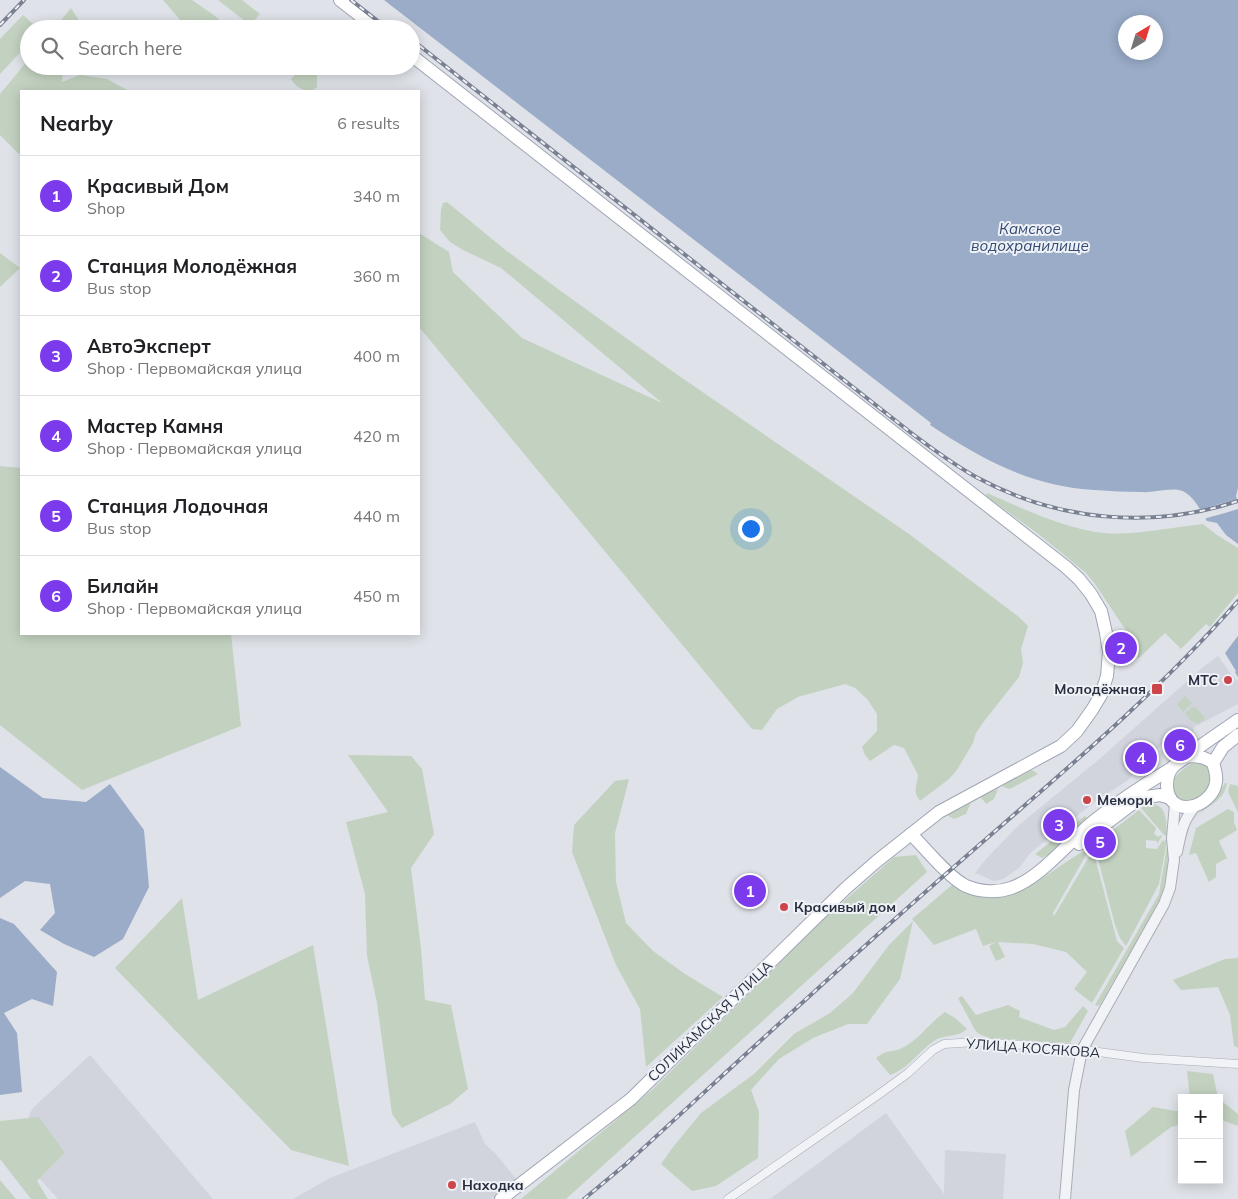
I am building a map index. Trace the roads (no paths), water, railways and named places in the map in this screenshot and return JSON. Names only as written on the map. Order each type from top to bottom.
[{"type":"main road","points":[[340,0],[366,20]]},
{"type":"main road","name":"СОЛИКАМСКАЯ УЛИЦА","points":[[420,62],[1066,567],[1091,594],[1103,619],[1108,642],[1108,676],[1101,695],[1077,731],[1061,746],[954,802],[939,812],[846,888],[631,1099],[501,1199]]},
{"type":"main road","points":[[912,834],[956,880],[974,889],[990,891],[1011,888],[1030,878],[1048,864],[1068,843],[1129,794],[1172,768],[1238,720]]},
{"type":"main road","points":[[1048,864],[1066,854],[1140,798],[1160,795],[1185,808],[1195,806],[1209,796],[1216,786],[1213,763],[1223,747],[1238,735]]},
{"type":"main road","points":[[1186,757],[1201,756],[1213,763]]},
{"type":"main road","points":[[1172,768],[1168,779],[1168,793],[1173,801]]},
{"type":"street","points":[[1173,801],[1172,838],[1174,860]]},
{"type":"street","points":[[1065,1199],[1074,1090],[1082,1050],[1164,904],[1170,888],[1182,825],[1195,806]]},
{"type":"street","name":"УЛИЦА КОСЯКОВА","points":[[728,1199],[878,1095],[908,1073],[933,1050],[944,1044],[976,1042],[1082,1050],[1143,1058],[1238,1064]]},
{"type":"water","name":"Камское водохранилище","points":[[384,0],[1238,0],[1238,488],[1236,496],[1238,504],[1238,544],[1226,535],[1217,523],[1207,521],[1196,502],[1179,490],[1146,492],[1101,490],[1049,483],[1028,477],[988,460],[930,425],[931,423],[420,28],[420,20],[410,20]]},
{"type":"water","points":[[1238,636],[1238,677],[1225,653]]},
{"type":"water","points":[[0,767],[43,798],[86,802],[110,784],[144,830],[149,887],[123,939],[94,957],[64,944],[40,930],[55,913],[50,884],[25,881],[0,898]]},
{"type":"water","points":[[0,918],[14,924],[57,972],[53,1006],[32,999],[4,1013],[17,1033],[22,1092],[0,1095]]},
{"type":"railway","points":[[0,25],[24,0]]},
{"type":"railway","points":[[351,0],[377,20]]},
{"type":"railway","points":[[420,46],[910,432],[942,456],[976,477],[1007,492],[1039,503],[1072,512],[1105,516],[1138,518],[1172,516],[1238,501]]},
{"type":"railway","points":[[584,1199],[626,1164],[899,915],[1131,711],[1238,601]]},
{"type":"place","name":"Станция Молодёжная","points":[[1121,648]]},
{"type":"place","name":"МТС","points":[[1228,680]]},
{"type":"place","name":"Молодёжная","points":[[1157,689]]},
{"type":"place","name":"Билайн","points":[[1180,745]]},
{"type":"place","name":"Мастер Камня","points":[[1141,758]]},
{"type":"place","name":"Мемори","points":[[1087,800]]},
{"type":"place","name":"АвтоЭксперт","points":[[1059,825]]},
{"type":"place","name":"Станция Лодочная","points":[[1100,842]]},
{"type":"place","name":"Красивый Дом","points":[[750,891]]},
{"type":"place","name":"Красивый дом","points":[[784,907]]},
{"type":"place","name":"Находка","points":[[452,1185]]}]
